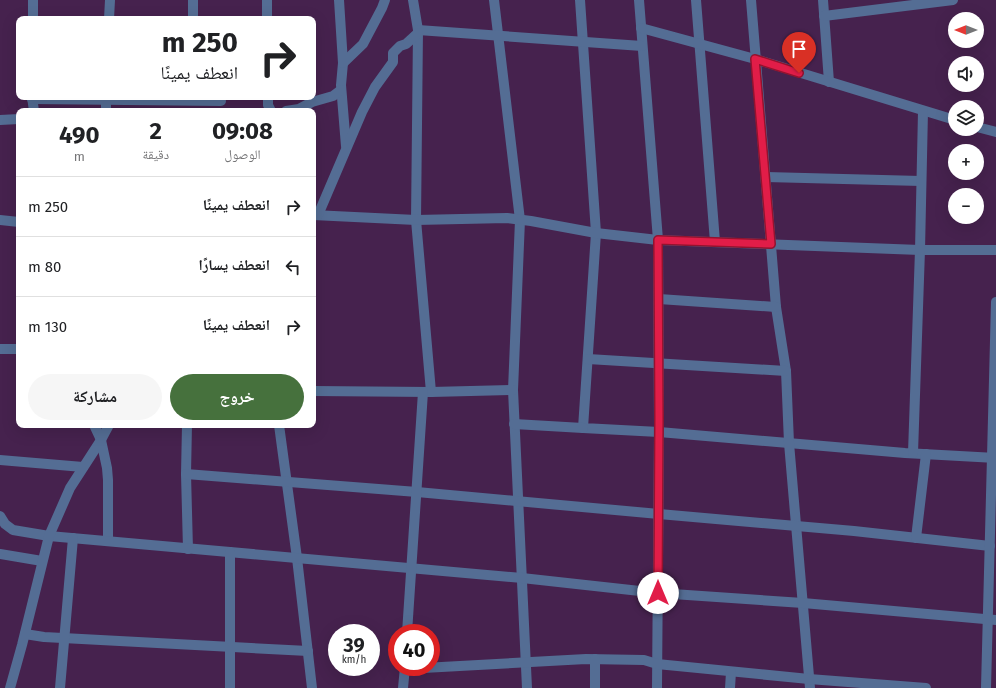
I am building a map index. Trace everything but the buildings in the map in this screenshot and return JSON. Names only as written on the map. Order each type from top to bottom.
[{"type":"street","points":[[33,0],[33,16]]},
{"type":"street","points":[[109,16],[110,0]]},
{"type":"street","points":[[193,0],[193,16]]},
{"type":"street","points":[[267,0],[267,16]]},
{"type":"street","points":[[340,0],[343,63],[341,90],[347,148]]},
{"type":"street","points":[[343,63],[363,44],[385,0]]},
{"type":"street","points":[[408,624],[417,492],[427,392],[416,220],[418,31],[413,0]]},
{"type":"street","points":[[494,0],[520,220],[513,390],[527,688]]},
{"type":"street","points":[[580,0],[596,233],[584,428]]},
{"type":"street","points":[[639,0],[658,240],[659,514],[657,688]]},
{"type":"street","points":[[696,0],[715,242]]},
{"type":"street","points":[[751,0],[776,307],[786,371],[789,443],[810,683]]},
{"type":"street","points":[[823,0],[829,82]]},
{"type":"street","points":[[824,16],[897,3],[953,0]]},
{"type":"street","points":[[641,28],[755,59],[948,118]]},
{"type":"street","points":[[418,31],[498,35],[642,46]]},
{"type":"street","points":[[418,31],[406,44],[395,49],[393,53],[393,62],[368,100],[316,215],[416,220],[497,218],[520,220],[596,233],[658,240],[920,250],[996,250]]},
{"type":"street","points":[[301,108],[312,102],[333,96],[341,90]]},
{"type":"street","points":[[141,100],[194,103],[221,101]]},
{"type":"street","points":[[913,453],[923,111]]},
{"type":"street","points":[[0,120],[16,119]]},
{"type":"street","points":[[984,129],[996,132]]},
{"type":"street","points":[[766,177],[921,181]]},
{"type":"street","points":[[0,220],[16,222]]},
{"type":"street","points":[[658,299],[776,307]]},
{"type":"street","points":[[986,688],[992,620],[990,546],[994,458],[996,302]]},
{"type":"street","points":[[0,349],[16,349]]},
{"type":"street","points":[[588,359],[786,371]]},
{"type":"street","points":[[316,391],[427,392],[513,390]]},
{"type":"street","points":[[514,424],[659,432],[913,453],[994,458]]},
{"type":"street","points":[[95,428],[101,440],[107,468],[108,541]]},
{"type":"street","points":[[10,688],[49,536],[70,488],[107,428]]},
{"type":"street","points":[[187,428],[186,474],[188,549]]},
{"type":"street","points":[[279,428],[297,558],[312,688]]},
{"type":"street","points":[[916,538],[926,454]]},
{"type":"street","points":[[0,460],[83,467]]},
{"type":"street","points":[[186,474],[417,492],[854,531],[990,546]]},
{"type":"street","points":[[0,516],[5,524],[13,530],[49,536],[297,558],[412,570],[522,578],[658,593],[803,603],[992,620]]},
{"type":"street","points":[[60,688],[73,538]]},
{"type":"street","points":[[230,552],[230,688]]},
{"type":"street","points":[[0,554],[42,560]]},
{"type":"street","points":[[25,634],[308,651]]},
{"type":"street","points":[[595,659],[595,688]]},
{"type":"street","points":[[440,666],[595,659],[644,660],[657,664],[810,683],[926,688]]},
{"type":"street","points":[[730,688],[731,672]]},
{"type":"street","points":[[403,688],[404,676]]},
{"type":"route","points":[[658,593],[658,240],[771,244],[755,59],[799,73]]}]
